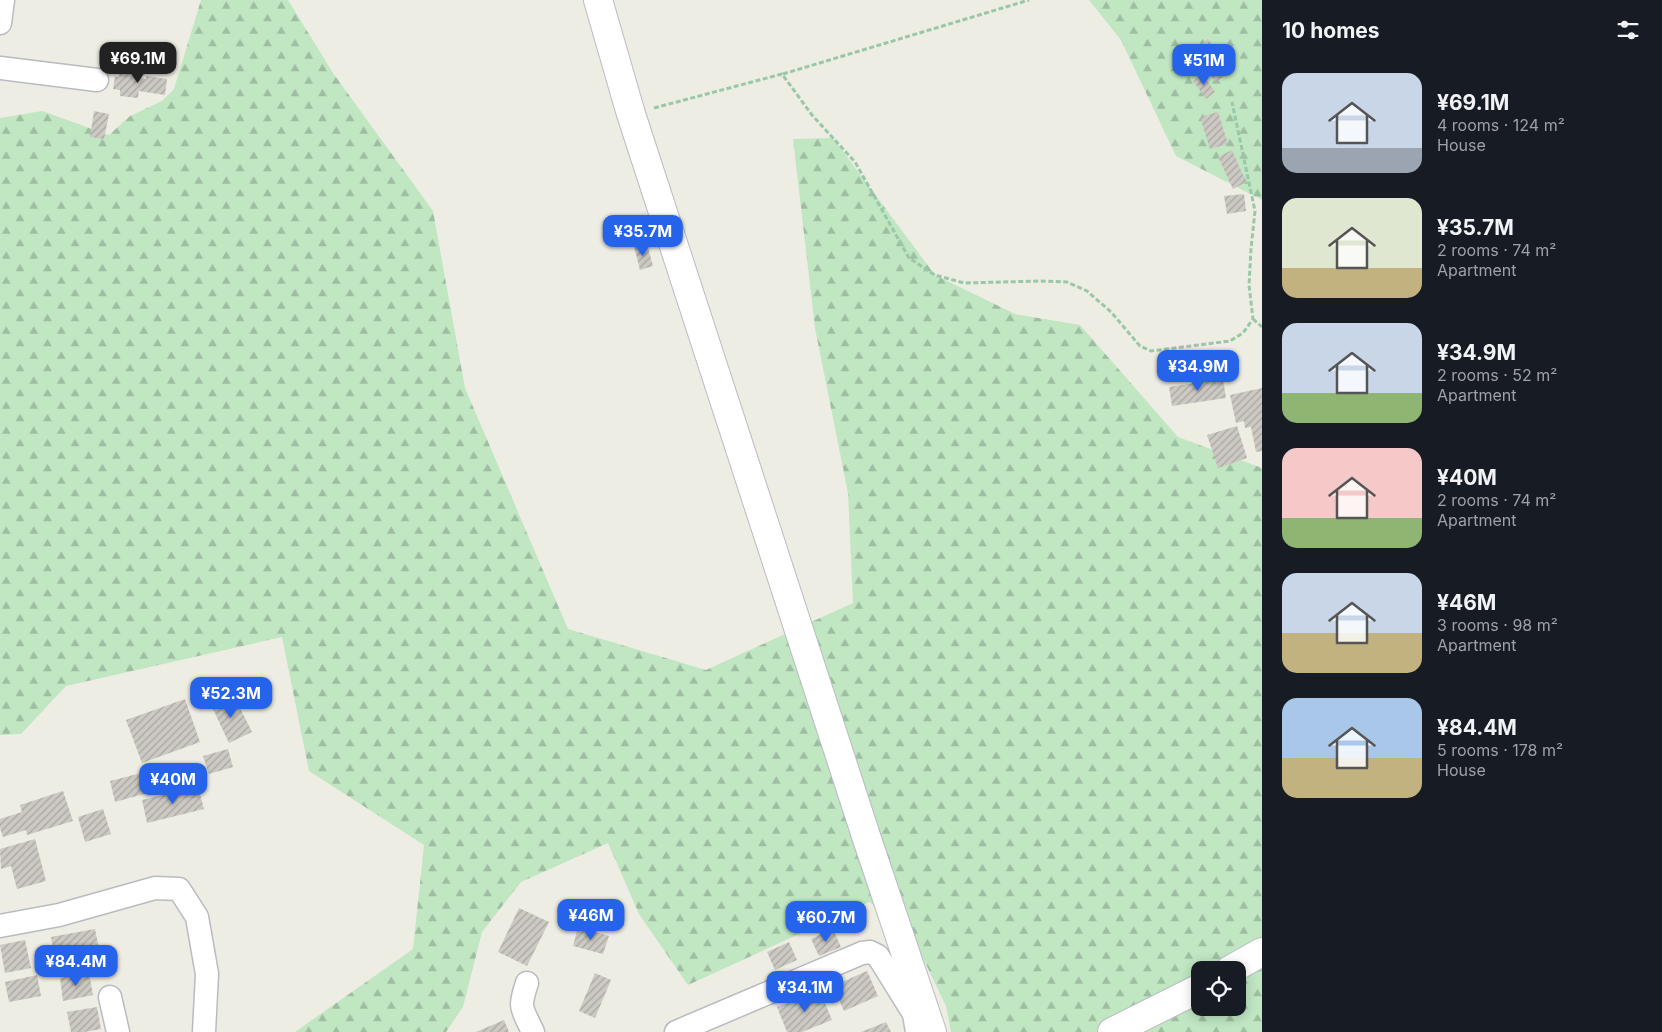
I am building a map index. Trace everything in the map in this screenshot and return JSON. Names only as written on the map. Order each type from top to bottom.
[{"type":"street","points":[[0,23],[3,0]]},
{"type":"street","points":[[598,0],[631,114],[867,839],[932,1032]]},
{"type":"street","points":[[0,68],[97,80]]},
{"type":"street","points":[[0,926],[59,915],[155,888],[179,889],[197,917],[207,974],[204,1032]]},
{"type":"street","points":[[676,1032],[870,952],[878,956],[914,1014],[917,1032]]},
{"type":"street","points":[[1246,961],[1262,952]]},
{"type":"street","points":[[528,983],[521,1000],[521,1005],[533,1032]]},
{"type":"street","points":[[1112,1032],[1191,992]]},
{"type":"street","points":[[110,997],[118,1032]]},
{"type":"path","points":[[631,114],[782,74],[1029,0]]},
{"type":"path","points":[[782,74],[812,114],[855,162],[909,258],[935,275],[964,282],[1066,282],[1087,291],[1112,312],[1140,346],[1152,351],[1230,341],[1243,333],[1253,319]]},
{"type":"path","points":[[1232,102],[1255,212],[1249,285],[1253,319],[1262,327]]},
{"type":"green space","points":[[201,0],[288,0],[333,73],[433,211],[465,388],[568,629],[706,670],[853,603],[848,493],[815,328],[793,139],[833,138],[935,275],[1015,314],[1080,325],[1178,437],[1262,468],[1262,1032],[951,1032],[946,1006],[907,925],[869,902],[688,985],[639,914],[608,843],[521,882],[482,932],[463,1007],[446,1032],[295,1032],[413,949],[424,845],[309,771],[282,637],[66,686],[21,734],[0,735],[0,118],[42,111],[109,135],[130,116],[162,101],[174,89]]},
{"type":"green space","points":[[1089,0],[1262,0],[1262,200],[1176,156],[1121,40]]},
{"type":"building","points":[[1208,39],[1232,70],[1216,82],[1192,52]]},
{"type":"building","points":[[121,67],[141,70],[140,78],[146,79],[146,76],[167,79],[165,95],[139,91],[138,98],[120,96],[120,90],[113,89],[115,76],[119,77]]},
{"type":"building","points":[[1203,74],[1215,92],[1206,99],[1193,81]]},
{"type":"building","points":[[94,111],[109,114],[104,139],[90,137]]},
{"type":"building","points":[[1218,112],[1228,144],[1210,149],[1200,117]]},
{"type":"building","points":[[1232,150],[1246,182],[1233,189],[1218,157]]},
{"type":"building","points":[[1244,194],[1246,211],[1227,214],[1224,196]]},
{"type":"building","points":[[647,244],[653,266],[640,270],[634,247]]},
{"type":"building","points":[[1223,379],[1226,398],[1172,406],[1169,387]]},
{"type":"building","points":[[1262,388],[1262,451],[1256,452],[1251,427],[1245,428],[1244,421],[1236,423],[1230,395]]},
{"type":"building","points":[[1237,426],[1247,458],[1218,468],[1207,435]]},
{"type":"building","points":[[233,694],[252,732],[229,743],[211,705]]},
{"type":"building","points":[[185,699],[200,742],[142,763],[126,720]]},
{"type":"building","points":[[228,749],[233,767],[209,774],[203,756]]},
{"type":"building","points":[[145,772],[151,792],[115,802],[110,781]]},
{"type":"building","points":[[198,787],[204,809],[147,823],[142,800]]},
{"type":"building","points":[[63,791],[73,821],[27,835],[26,830],[3,837],[0,819],[22,812],[20,805]]},
{"type":"building","points":[[103,809],[111,834],[85,842],[78,817]]},
{"type":"building","points":[[35,839],[46,881],[17,889],[11,866],[1,869],[0,849]]},
{"type":"building","points":[[519,908],[549,922],[527,966],[498,952]]},
{"type":"building","points":[[578,927],[609,936],[603,954],[573,946]]},
{"type":"building","points":[[95,929],[100,954],[56,962],[51,937]]},
{"type":"building","points":[[833,929],[841,947],[819,956],[811,939]]},
{"type":"building","points":[[25,940],[31,968],[5,973],[0,945]]},
{"type":"building","points":[[789,942],[797,960],[775,970],[767,952]]},
{"type":"building","points":[[867,971],[878,996],[844,1011],[833,986]]},
{"type":"building","points":[[89,973],[93,995],[63,1001],[60,978]]},
{"type":"building","points":[[595,973],[611,980],[595,1018],[579,1011]]},
{"type":"building","points":[[37,975],[41,996],[9,1002],[5,982]]},
{"type":"building","points":[[820,991],[832,1020],[802,1032],[787,1032],[777,1007]]},
{"type":"building","points":[[97,1007],[101,1029],[71,1032],[67,1012]]},
{"type":"building","points":[[504,1020],[509,1032],[476,1032]]},
{"type":"building","points":[[886,1022],[891,1032],[861,1032]]}]
